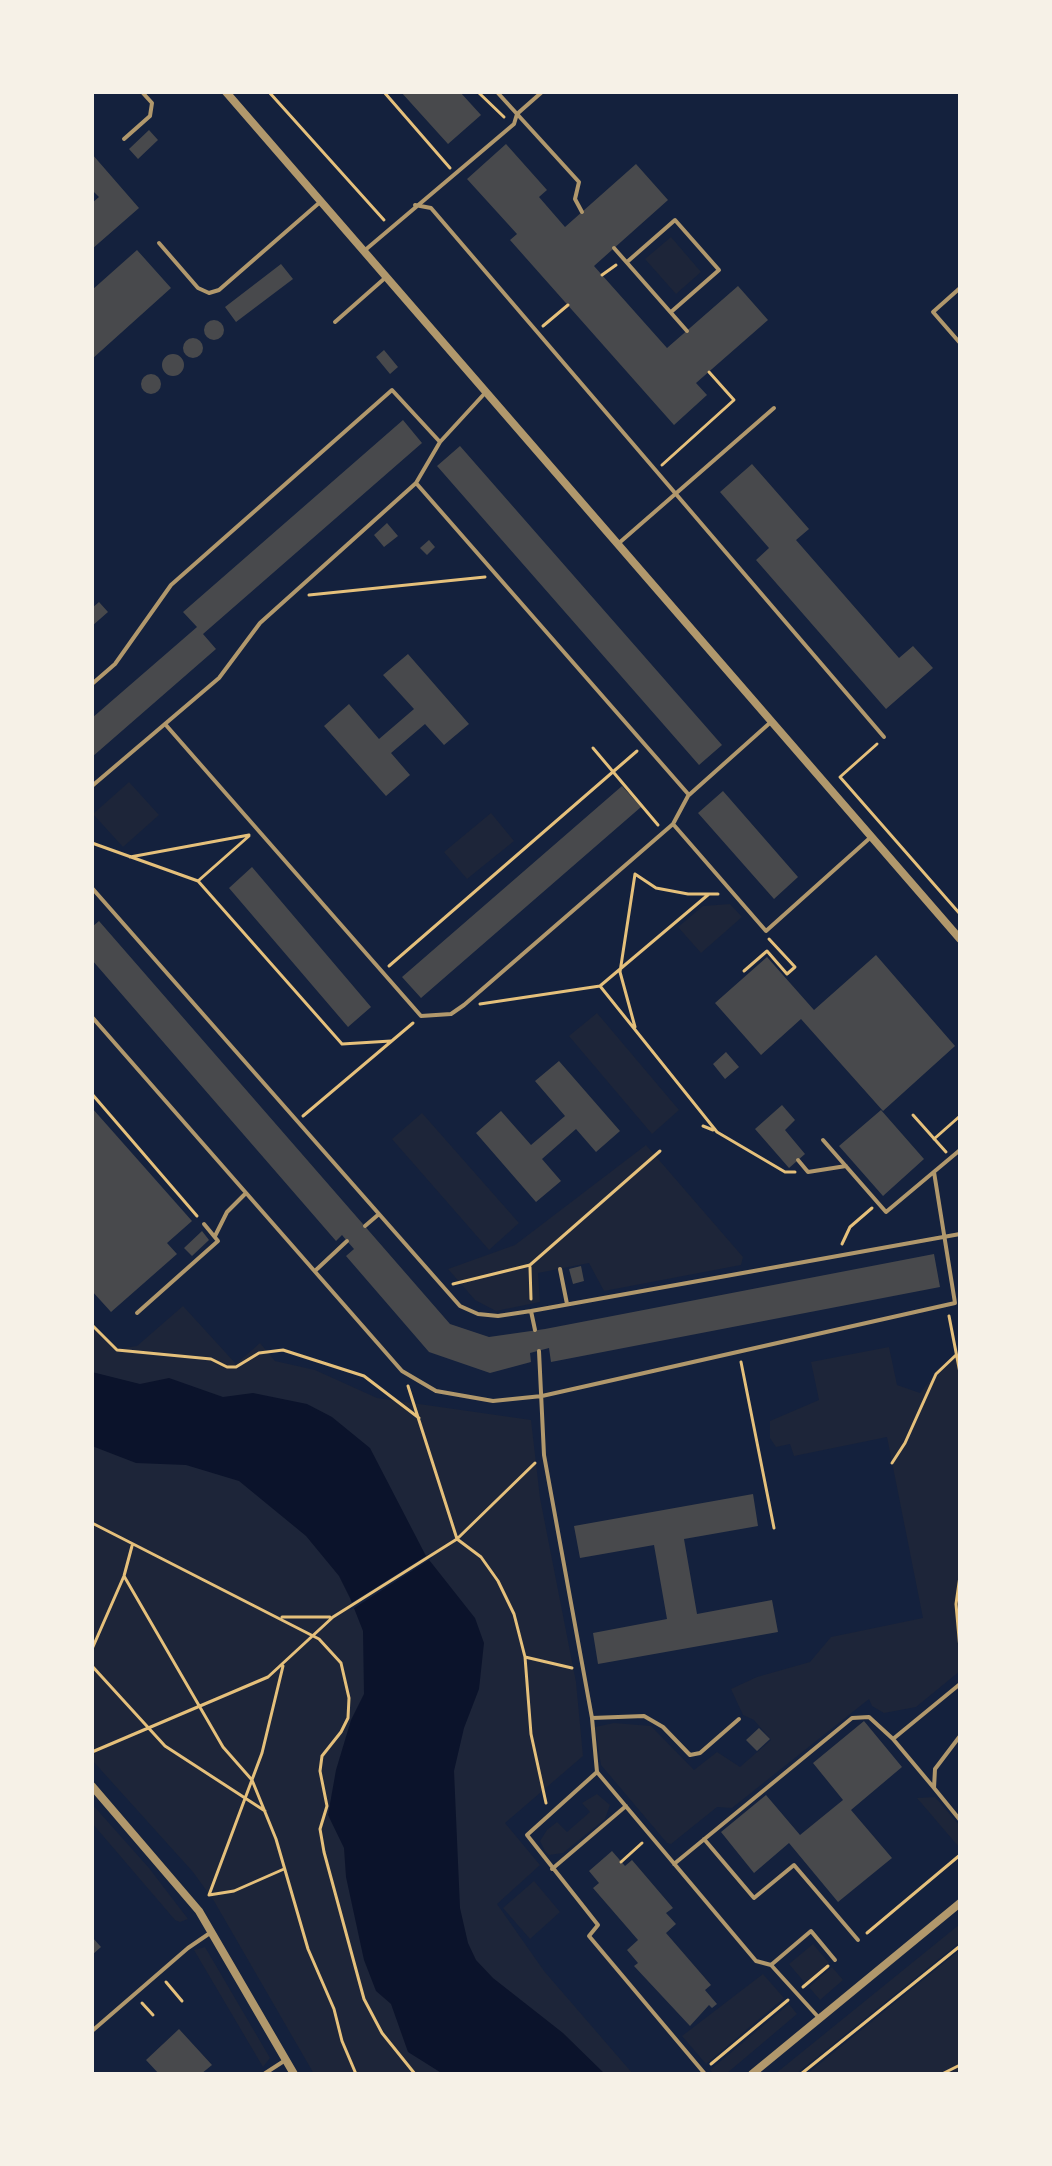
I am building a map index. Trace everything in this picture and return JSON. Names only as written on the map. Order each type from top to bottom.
[{"type":"street","points":[[226,92],[960,939]]},
{"type":"street","points":[[92,1786],[178,1883],[212,1932],[294,2074]]},
{"type":"street","points":[[752,2074],[960,1903]]},
{"type":"lane","points":[[124,139],[150,116],[152,103],[142,92]]},
{"type":"lane","points":[[497,92],[579,182],[575,199],[582,212]]},
{"type":"lane","points":[[364,251],[514,124],[517,114],[542,92]]},
{"type":"lane","points":[[159,243],[198,288],[209,293],[219,290],[321,201]]},
{"type":"lane","points":[[415,205],[431,208],[884,737]]},
{"type":"lane","points":[[627,262],[675,220],[719,270],[671,312]]},
{"type":"lane","points":[[614,248],[687,331]]},
{"type":"lane","points":[[335,322],[387,277]]},
{"type":"lane","points":[[960,288],[933,312],[960,343]]},
{"type":"lane","points":[[92,684],[115,664],[171,585],[392,390],[440,442]]},
{"type":"lane","points":[[92,786],[219,678],[260,623],[416,483],[440,442],[487,392]]},
{"type":"lane","points":[[619,543],[774,408]]},
{"type":"lane","points":[[416,483],[689,795]]},
{"type":"lane","points":[[165,724],[421,1016],[451,1014],[464,1005],[673,824],[689,795],[772,721]]},
{"type":"lane","points":[[673,824],[766,931],[873,836]]},
{"type":"lane","points":[[92,888],[460,1306],[478,1314],[498,1316],[531,1311],[960,1234]]},
{"type":"lane","points":[[92,1017],[402,1371],[436,1391],[493,1401],[542,1396],[958,1302],[934,1172]]},
{"type":"lane","points":[[823,1140],[886,1212],[960,1150]]},
{"type":"lane","points":[[798,1160],[808,1172],[846,1166]]},
{"type":"lane","points":[[214,1236],[227,1212],[246,1193]]},
{"type":"lane","points":[[365,1226],[379,1214]]},
{"type":"lane","points":[[137,1313],[218,1241],[204,1224]]},
{"type":"lane","points":[[316,1270],[347,1241]]},
{"type":"lane","points":[[560,1269],[567,1304]]},
{"type":"lane","points":[[531,1311],[535,1330]]},
{"type":"lane","points":[[539,1351],[544,1455],[592,1718],[597,1772],[756,1961],[771,1965],[820,2019]]},
{"type":"lane","points":[[893,1739],[960,1684]]},
{"type":"lane","points":[[592,1718],[644,1716],[663,1727],[690,1755],[700,1753],[739,1719]]},
{"type":"lane","points":[[674,1864],[852,1718],[869,1717],[893,1739],[960,1820]]},
{"type":"lane","points":[[934,1788],[935,1769],[960,1736]]},
{"type":"lane","points":[[597,1772],[527,1835],[598,1925],[589,1936],[704,2072]]},
{"type":"lane","points":[[552,1869],[626,1806]]},
{"type":"lane","points":[[704,1839],[754,1898],[794,1865],[858,1940]]},
{"type":"lane","points":[[771,1965],[811,1931],[835,1960]]},
{"type":"lane","points":[[92,2031],[212,1932]]},
{"type":"lane","points":[[264,2074],[286,2060]]},
{"type":"path","points":[[269,92],[390,228]]},
{"type":"path","points":[[384,92],[456,175]]},
{"type":"path","points":[[478,92],[514,124]]},
{"type":"path","points":[[537,330],[568,305]]},
{"type":"path","points":[[656,470],[734,400],[709,372]]},
{"type":"path","points":[[290,597],[498,576]]},
{"type":"path","points":[[884,737],[840,777],[960,914]]},
{"type":"path","points":[[383,971],[645,744]]},
{"type":"path","points":[[593,748],[663,832]]},
{"type":"path","points":[[198,881],[257,829]]},
{"type":"path","points":[[127,858],[250,835]]},
{"type":"path","points":[[92,843],[198,881],[342,1044],[391,1041]]},
{"type":"path","points":[[624,867],[656,888],[734,894]]},
{"type":"path","points":[[635,874],[620,972],[635,1029]]},
{"type":"path","points":[[464,1005],[491,1004],[600,986],[709,894]]},
{"type":"path","points":[[744,971],[767,951],[787,974],[795,967],[770,939]]},
{"type":"path","points":[[600,986],[717,1132]]},
{"type":"path","points":[[297,1121],[421,1016]]},
{"type":"path","points":[[92,1094],[204,1224]]},
{"type":"path","points":[[913,1115],[951,1158]]},
{"type":"path","points":[[934,1139],[960,1116]]},
{"type":"path","points":[[703,1126],[785,1172],[808,1172]]},
{"type":"path","points":[[443,1287],[530,1265],[660,1151]]},
{"type":"path","points":[[835,1257],[850,1227],[878,1203]]},
{"type":"path","points":[[530,1265],[531,1311]]},
{"type":"path","points":[[947,1305],[960,1373]]},
{"type":"path","points":[[92,1325],[117,1350],[211,1359],[227,1367],[236,1367],[259,1353],[283,1350],[364,1376],[422,1420]]},
{"type":"path","points":[[738,1351],[774,1528]]},
{"type":"path","points":[[892,1463],[905,1443],[936,1374],[956,1355]]},
{"type":"path","points":[[402,1371],[422,1420],[457,1539],[481,1557],[498,1581],[514,1614],[525,1657],[531,1734],[549,1814]]},
{"type":"path","points":[[92,1752],[252,1686],[284,1664],[333,1617],[457,1539],[544,1455]]},
{"type":"path","points":[[92,1523],[132,1546],[278,1617],[328,1647],[341,1663],[349,1698],[348,1718],[322,1756],[320,1771],[327,1806],[320,1829],[324,1852],[364,1999],[382,2033],[415,2074]]},
{"type":"path","points":[[92,1649],[124,1576],[132,1546]]},
{"type":"path","points":[[124,1576],[223,1747],[252,1780],[265,1811],[308,1949],[334,2009],[342,2041],[356,2074]]},
{"type":"path","points":[[960,1576],[956,1604],[960,1649]]},
{"type":"path","points":[[278,1617],[333,1617]]},
{"type":"path","points":[[525,1657],[583,1670]]},
{"type":"path","points":[[284,1664],[252,1780],[209,1895],[234,1891],[284,1869]]},
{"type":"path","points":[[92,1666],[128,1701],[149,1730],[176,1755],[265,1811]]},
{"type":"path","points":[[621,1862],[650,1835]]},
{"type":"path","points":[[858,1940],[960,1855]]},
{"type":"path","points":[[801,2074],[960,1946]]},
{"type":"path","points":[[704,2072],[835,1960]]},
{"type":"path","points":[[159,1973],[182,2001]]},
{"type":"path","points":[[135,1994],[153,2015]]},
{"type":"path","points":[[942,2074],[960,2065]]},
{"type":"shaded area","points":[[671,237],[701,272],[676,294],[645,259]]},
{"type":"shaded area","points":[[129,782],[159,815],[123,847],[93,814]]},
{"type":"shaded area","points":[[491,813],[514,841],[467,879],[444,852]]},
{"type":"shaded area","points":[[730,904],[742,917],[701,953],[678,927],[703,906]]},
{"type":"shaded area","points":[[597,1013],[679,1110],[652,1134],[569,1036]]},
{"type":"shaded area","points":[[422,1113],[519,1223],[489,1250],[392,1139]]},
{"type":"shaded area","points":[[646,1145],[743,1257],[741,1265],[604,1291],[589,1263],[538,1273],[540,1302],[496,1311],[475,1300],[448,1269],[515,1245]]},
{"type":"shaded area","points":[[183,1306],[236,1364],[260,1343],[275,1361],[315,1370],[377,1398],[531,1420],[540,1498],[576,1682],[583,1756],[505,1823],[540,1865],[497,1904],[544,1971],[633,2074],[314,2074],[214,1901],[193,1872],[92,1760],[92,1326],[118,1349],[137,1346]]},
{"type":"shaded area","points":[[889,1347],[897,1385],[920,1393],[941,1368],[956,1355],[960,1357],[960,1671],[916,1707],[884,1713],[872,1706],[869,1699],[732,1808],[717,1807],[671,1844],[667,1843],[601,1765],[595,1727],[614,1723],[651,1726],[694,1770],[717,1752],[740,1767],[771,1740],[754,1720],[743,1715],[731,1689],[757,1677],[810,1662],[831,1637],[923,1618],[887,1437],[794,1456],[790,1444],[776,1447],[770,1438],[770,1421],[819,1400],[811,1362]]},
{"type":"shaded area","points":[[92,1372],[140,1384],[169,1378],[223,1397],[253,1393],[307,1404],[332,1417],[370,1448],[426,1556],[475,1618],[484,1643],[479,1689],[464,1728],[454,1771],[460,1908],[468,1943],[476,1960],[493,1978],[563,2033],[605,2074],[443,2074],[408,2052],[391,2004],[376,1991],[364,1960],[346,1877],[344,1848],[328,1815],[336,1770],[351,1720],[364,1694],[363,1631],[350,1598],[339,1576],[306,1536],[239,1481],[186,1465],[136,1463],[92,1446]]},
{"type":"shaded area","points":[[597,1794],[610,1805],[605,1819],[563,1853],[549,1855],[540,1841],[547,1830],[557,1822],[567,1832],[590,1812],[582,1803]]},
{"type":"shaded area","points":[[935,1797],[960,1826],[958,1846],[917,1798]]},
{"type":"shaded area","points":[[92,1804],[149,1868],[188,1919],[175,1920],[92,1823]]},
{"type":"shaded area","points":[[534,1881],[560,1912],[530,1939],[503,1908]]},
{"type":"shaded area","points":[[960,1924],[960,1942],[796,2074],[775,2074]]},
{"type":"shaded area","points":[[813,1944],[829,1963],[805,1983],[789,1964]]},
{"type":"shaded area","points":[[205,1947],[270,2058],[263,2067],[194,1950]]},
{"type":"shaded area","points":[[960,1950],[960,2074],[807,2074]]},
{"type":"shaded area","points":[[832,1967],[843,1980],[820,2000],[809,1987]]},
{"type":"shaded area","points":[[763,1974],[784,1998],[706,2064],[682,2036]]},
{"type":"shaded area","points":[[789,2004],[797,2014],[726,2074],[714,2074],[710,2070]]},
{"type":"pier","points":[[429,1554],[432,1558],[351,1610],[348,1605]]},
{"type":"building","points":[[401,92],[460,92],[481,115],[448,144]]},
{"type":"building","points":[[149,130],[158,140],[138,159],[129,149]]},
{"type":"building","points":[[506,144],[547,190],[539,197],[565,227],[636,164],[668,200],[594,266],[667,348],[738,286],[768,320],[696,383],[707,395],[674,425],[510,240],[517,234],[467,179]]},
{"type":"building","points":[[92,154],[139,208],[92,249],[92,203],[99,197],[92,190]]},
{"type":"building","points":[[137,250],[171,288],[92,359],[92,290]]},
{"type":"building","points":[[281,264],[293,279],[236,322],[225,307]]},
{"type":"building","points":[[210,320],[218,320],[224,330],[218,340],[210,340],[204,334],[204,326]]},
{"type":"building","points":[[193,338],[200,341],[203,348],[200,355],[193,358],[186,355],[183,348],[186,341]]},
{"type":"building","points":[[384,350],[398,367],[390,374],[376,357]]},
{"type":"building","points":[[173,354],[181,357],[184,365],[181,373],[173,376],[165,373],[162,365],[165,357]]},
{"type":"building","points":[[147,374],[155,374],[161,384],[155,394],[147,394],[141,388],[141,380]]},
{"type":"building","points":[[403,420],[422,443],[203,634],[216,649],[92,757],[92,718],[197,627],[183,612]]},
{"type":"building","points":[[460,446],[722,745],[699,765],[437,466]]},
{"type":"building","points":[[752,464],[809,529],[796,540],[899,658],[913,646],[933,668],[886,709],[756,560],[769,548],[720,492]]},
{"type":"building","points":[[387,523],[398,536],[384,547],[374,535]]},
{"type":"building","points":[[429,540],[435,547],[427,555],[420,548]]},
{"type":"building","points":[[99,602],[108,612],[92,626],[92,608]]},
{"type":"building","points":[[408,654],[469,724],[444,745],[425,724],[391,753],[410,775],[386,796],[324,726],[349,704],[379,739],[414,709],[383,675]]},
{"type":"building","points":[[622,786],[641,807],[421,998],[402,977]]},
{"type":"building","points":[[723,791],[798,877],[774,899],[698,813]]},
{"type":"building","points":[[252,867],[371,1007],[348,1027],[229,888]]},
{"type":"building","points":[[99,921],[450,1324],[489,1337],[545,1329],[934,1254],[940,1287],[551,1362],[549,1348],[530,1353],[531,1362],[490,1373],[429,1352],[346,1256],[354,1249],[342,1235],[336,1241],[92,960],[92,927]]},
{"type":"building","points":[[876,955],[955,1046],[883,1111],[801,1019],[761,1055],[715,1003],[767,957],[814,1010]]},
{"type":"building","points":[[726,1052],[739,1067],[725,1079],[713,1064]]},
{"type":"building","points":[[559,1061],[620,1131],[596,1152],[576,1129],[542,1159],[561,1181],[536,1202],[476,1133],[501,1111],[531,1145],[565,1116],[535,1081]]},
{"type":"building","points":[[782,1105],[795,1120],[785,1130],[805,1154],[789,1168],[755,1129]]},
{"type":"building","points":[[92,1108],[192,1221],[167,1243],[177,1254],[111,1312],[92,1291]]},
{"type":"building","points":[[881,1110],[924,1159],[883,1196],[839,1146]]},
{"type":"building","points":[[202,1231],[209,1240],[192,1256],[184,1248]]},
{"type":"building","points":[[581,1266],[584,1281],[573,1284],[569,1269]]},
{"type":"building","points":[[753,1494],[758,1526],[684,1539],[697,1614],[772,1600],[778,1632],[598,1664],[593,1633],[667,1619],[654,1545],[580,1558],[574,1526]]},
{"type":"building","points":[[864,1721],[902,1767],[851,1810],[892,1858],[838,1902],[789,1843],[754,1873],[721,1832],[766,1795],[800,1835],[843,1800],[813,1763]]},
{"type":"building","points":[[759,1728],[770,1739],[757,1751],[746,1740]]},
{"type":"building","points":[[612,1851],[625,1866],[632,1860],[673,1908],[666,1913],[676,1924],[666,1933],[711,1985],[705,1990],[717,2004],[712,2008],[709,2005],[690,2026],[634,1966],[638,1963],[627,1950],[638,1940],[593,1888],[599,1883],[589,1871]]},
{"type":"building","points":[[92,1937],[101,1947],[92,1955]]},
{"type":"building","points":[[179,2029],[212,2065],[201,2074],[159,2074],[146,2060]]}]
